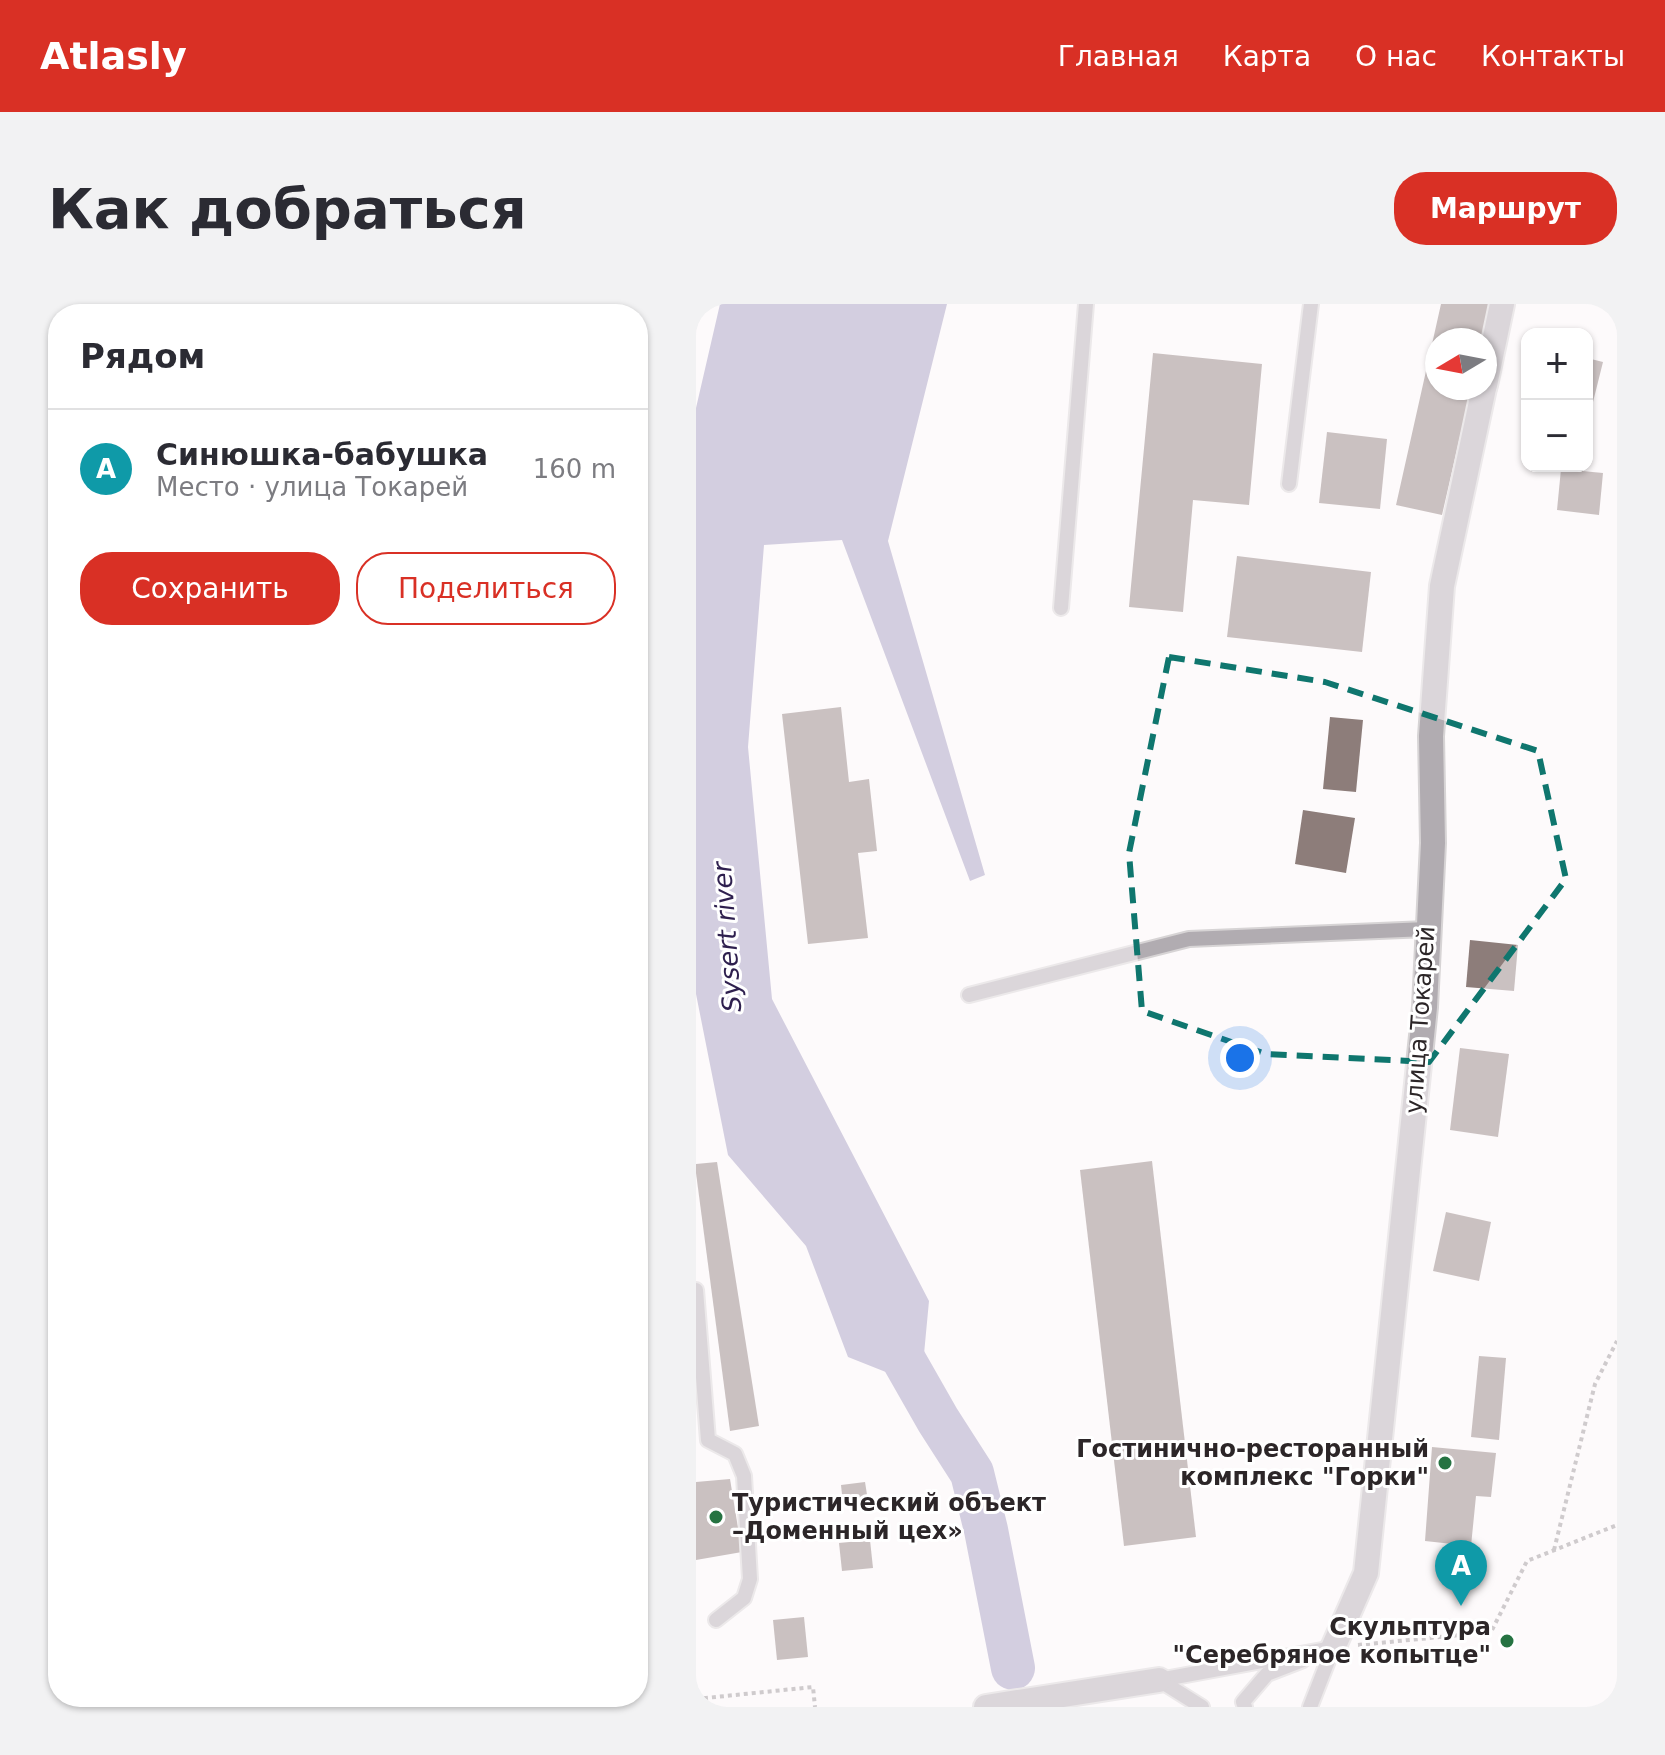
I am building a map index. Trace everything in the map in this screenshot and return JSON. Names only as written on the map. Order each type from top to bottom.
[{"type":"street","name":"улица Токарей","points":[[1497,328],[1502,304]]},
{"type":"street","name":"улица Токарей","points":[[1333,1648],[1366,1573],[1425,1007],[1433,843],[1431,736],[1442,586],[1482,400]]},
{"type":"street","points":[[986,1707],[1159,1680]]},
{"type":"lane","points":[[1061,608],[1086,304]]},
{"type":"lane","points":[[1289,484],[1311,304]]},
{"type":"lane","points":[[969,995],[1189,939],[1427,929]]},
{"type":"lane","points":[[696,1290],[708,1440],[735,1454],[744,1476],[750,1565],[750,1579],[744,1598],[716,1620]]},
{"type":"lane","points":[[1159,1680],[1333,1648]]},
{"type":"lane","points":[[1245,1707],[1243,1702],[1267,1674],[1333,1648]]},
{"type":"lane","points":[[1310,1707],[1333,1648]]},
{"type":"lane","points":[[1159,1680],[1202,1707]]},
{"type":"path","points":[[1554,1550],[1595,1384],[1617,1341]]},
{"type":"path","points":[[1333,1648],[1491,1632],[1527,1561],[1617,1525]]},
{"type":"path","points":[[696,1699],[813,1687],[815,1707]]},
{"type":"highlighted area","points":[[1169,657],[1325,682],[1538,751],[1566,879],[1429,1062],[1266,1054],[1142,1011],[1129,853]]},
{"type":"water","points":[[720,304],[947,304],[888,541],[985,875],[970,881],[842,540],[764,545],[748,747],[772,999],[929,1301],[921,1386],[848,1357],[806,1246],[728,1155],[696,994],[696,408]]},
{"type":"building","points":[[1441,304],[1490,304],[1485,328],[1436,328]]},
{"type":"building","points":[[1153,353],[1262,364],[1249,505],[1193,500],[1183,612],[1129,607]]},
{"type":"building","points":[[1593,360],[1603,362],[1593,402]]},
{"type":"building","points":[[1425,375],[1425,400],[1468,400],[1442,515],[1396,505]]},
{"type":"building","points":[[1327,432],[1387,439],[1380,509],[1319,503]]},
{"type":"building","points":[[1561,472],[1603,473],[1599,515],[1557,510]]},
{"type":"building","points":[[1237,556],[1371,572],[1362,652],[1227,637]]},
{"type":"building","points":[[841,707],[849,782],[869,779],[877,851],[858,853],[868,938],[808,944],[782,714]]},
{"type":"building","points":[[1330,717],[1363,720],[1356,792],[1323,789]]},
{"type":"building","points":[[1303,810],[1355,818],[1346,873],[1295,864]]},
{"type":"building","points":[[1470,940],[1518,945],[1514,991],[1466,987]]},
{"type":"building","points":[[1460,1048],[1509,1054],[1498,1137],[1450,1130]]},
{"type":"building","points":[[1152,1161],[1196,1537],[1124,1546],[1080,1170]]},
{"type":"building","points":[[717,1162],[759,1426],[730,1431],[696,1173],[696,1164]]},
{"type":"building","points":[[1446,1212],[1491,1222],[1479,1281],[1433,1271]]},
{"type":"building","points":[[1479,1356],[1506,1358],[1499,1440],[1471,1437]]},
{"type":"building","points":[[1432,1447],[1496,1453],[1491,1497],[1476,1496],[1471,1546],[1425,1541]]},
{"type":"building","name":"Туристический объект –Доменный цех»","points":[[730,1479],[742,1552],[696,1560],[696,1482]]},
{"type":"building","points":[[865,1482],[868,1501],[843,1504],[841,1485]]},
{"type":"building","points":[[870,1540],[873,1568],[842,1571],[839,1543]]},
{"type":"building","points":[[804,1617],[808,1657],[777,1660],[773,1620]]},
{"type":"waterway","name":"Sysert river","points":[[889,1334],[972,1473],[1013,1668]]},
{"type":"place","name":"Гостинично-ресторанный комплекс \"Горки\"","points":[[1445,1463]]},
{"type":"place","name":"Туристический объект –Доменный цех»","points":[[716,1517]]},
{"type":"place","name":"Синюшка-бабушка","points":[[1461,1606]]},
{"type":"place","name":"Скульптура \"Серебряное копытце\"","points":[[1507,1641]]}]
